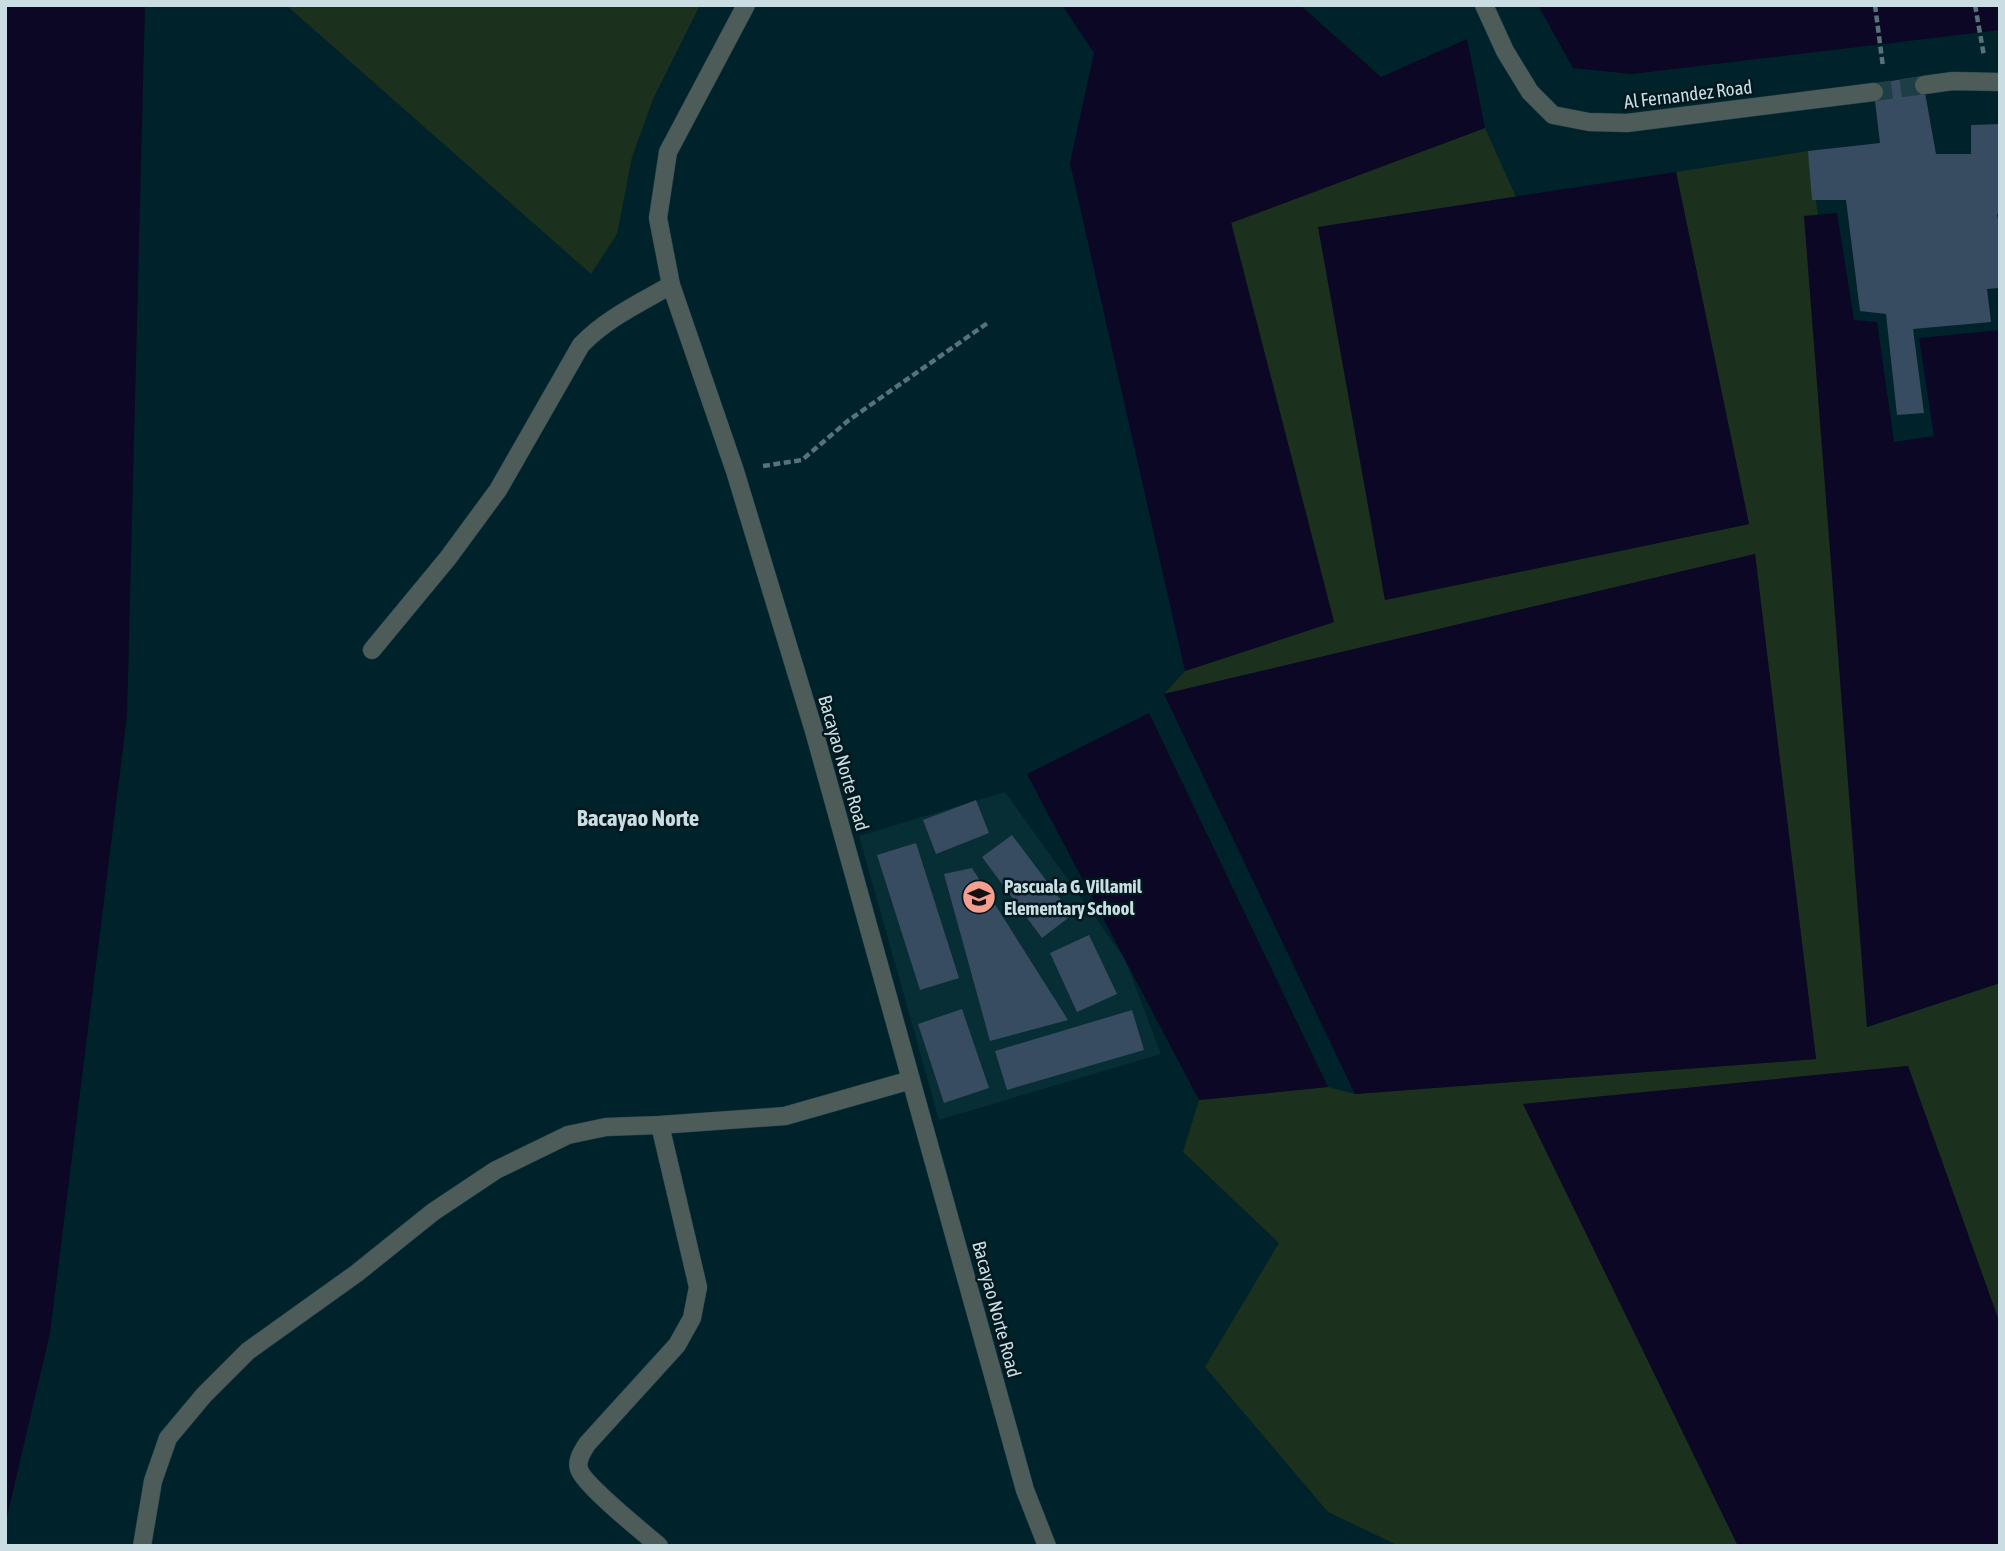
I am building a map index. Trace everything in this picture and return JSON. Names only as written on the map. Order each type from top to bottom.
[{"type":"street","name":"Bacayao Norte Road","points":[[746,5],[668,152],[658,218],[671,285],[735,471],[814,732],[1025,1490],[1047,1546]]},
{"type":"street","name":"Al Fernandez Road","points":[[1484,5],[1505,51],[1530,92],[1553,115],[1589,122],[1627,123],[1879,85]]},
{"type":"street","points":[[1924,85],[1954,81],[1994,82]]},
{"type":"street","points":[[372,650],[448,558],[498,490],[581,345],[609,320],[671,285]]},
{"type":"street","points":[[142,1546],[153,1481],[168,1438],[204,1395],[248,1351],[357,1273],[433,1212],[496,1170],[568,1135],[606,1127],[785,1116],[911,1080]]},
{"type":"street","points":[[659,1546],[588,1483],[579,1469],[579,1457],[587,1444],[677,1345],[692,1318],[698,1287],[660,1125]]},
{"type":"path","points":[[1875,5],[1879,85]]},
{"type":"path","points":[[1975,5],[1994,82]]},
{"type":"path","points":[[735,471],[802,460],[849,420],[989,322]]},
{"type":"shaded area","points":[[5,5],[145,5],[127,716],[50,1333],[5,1525]]},
{"type":"shaded area","points":[[286,5],[700,5],[653,99],[632,157],[617,234],[591,274]]},
{"type":"shaded area","points":[[1062,5],[1300,5],[1381,77],[1467,39],[1485,128],[1231,223],[1334,622],[1185,671],[1070,163],[1094,53]]},
{"type":"shaded area","points":[[1538,5],[2000,5],[2000,30],[1632,74],[1573,68]]},
{"type":"shaded area","points":[[1485,128],[1516,197],[1319,227],[1385,600],[1749,524],[1676,172],[1808,151],[1818,215],[1867,1027],[2000,983],[2000,1324],[1908,1066],[1524,1104],[1738,1546],[1399,1546],[1328,1512],[1205,1367],[1279,1243],[1183,1152],[1199,1100],[1328,1087],[1355,1094],[1816,1059],[1755,554],[1164,694],[1185,671],[1334,622],[1231,222]]},
{"type":"shaded area","points":[[1676,172],[1749,524],[1385,600],[1318,227]]},
{"type":"shaded area","points":[[1837,213],[1854,320],[1877,322],[1894,442],[1934,436],[1919,338],[2000,330],[2000,983],[1867,1027],[1804,216]]},
{"type":"shaded area","points":[[1755,554],[1816,1059],[1355,1094],[1164,694]]},
{"type":"shaded area","points":[[1149,713],[1328,1087],[1199,1100],[1027,774]]},
{"type":"shaded area","name":"Pascuala G. Villamil Elementary School","points":[[1005,792],[1125,959],[1161,1054],[939,1120],[859,836]]},
{"type":"shaded area","points":[[1908,1066],[2000,1324],[2000,1546],[1738,1546],[1523,1104]]},
{"type":"building","points":[[1922,76],[1936,154],[1971,154],[1971,125],[2000,124],[2000,214],[1997,214],[2000,232],[2000,288],[1987,289],[1991,322],[1913,329],[1924,413],[1897,415],[1886,314],[1860,311],[1846,200],[1812,200],[1808,151],[1880,143],[1873,84]]},
{"type":"building","points":[[976,800],[989,833],[936,854],[923,820]]},
{"type":"building","points":[[1012,835],[1072,915],[1042,938],[982,857]]},
{"type":"building","points":[[916,843],[959,978],[920,990],[877,855]]},
{"type":"building","points":[[972,868],[1068,1020],[990,1041],[944,874]]},
{"type":"building","points":[[1089,935],[1117,994],[1077,1012],[1050,953]]},
{"type":"building","points":[[962,1009],[989,1088],[944,1103],[918,1024]]},
{"type":"building","points":[[1132,1010],[1144,1050],[1007,1090],[995,1051]]},
{"type":"tunnel","points":[[1874,92],[1924,85]]},
{"type":"place","name":"Pascuala G. Villamil Elementary School","points":[[979,897]]},
{"type":"district","name":"Bacayao Norte","points":[[638,818]]}]
